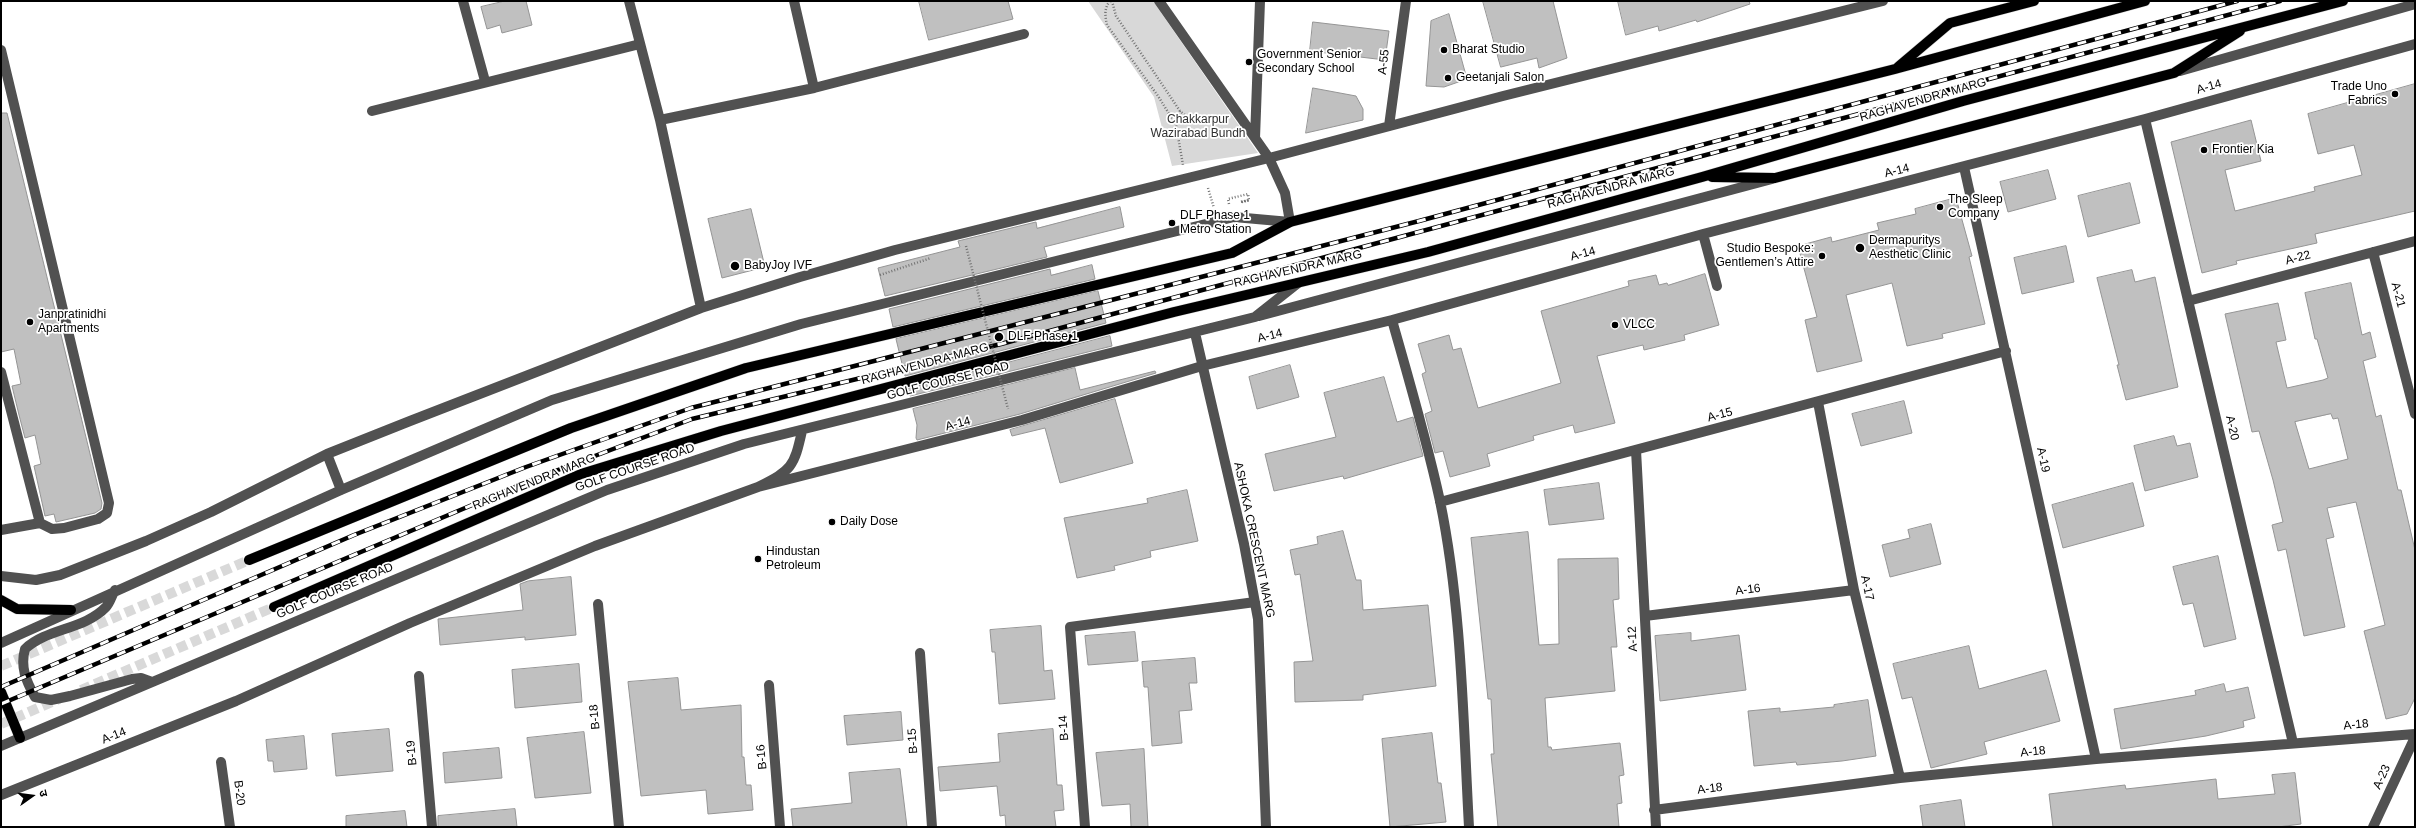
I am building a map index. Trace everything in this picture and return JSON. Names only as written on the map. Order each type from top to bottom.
[{"type":"main road","points":[[1895,69],[1950,23],[2034,1]]},
{"type":"main road","points":[[249,560],[570,428],[746,368],[1232,253],[1290,222],[1895,69],[2145,1]]},
{"type":"main road","name":"RAGHAVENDRA MARG","points":[[274,607],[581,474],[721,431],[1174,312],[1428,252],[1702,177],[1963,102],[2344,1]]},
{"type":"main road","points":[[1702,177],[1775,178],[2174,73],[2248,26]]},
{"type":"main road","points":[[1,600],[17,609],[71,610]]},
{"type":"main road","points":[[1,692],[20,738]]},
{"type":"street","points":[[463,1],[485,81]]},
{"type":"street","points":[[629,1],[660,120],[702,308]]},
{"type":"street","points":[[794,1],[814,88]]},
{"type":"street","points":[[1,643],[115,590],[340,490],[552,400],[801,324],[1234,217],[1290,222],[1285,193],[1269,158],[1159,1]]},
{"type":"street","points":[[1255,138],[1260,1]]},
{"type":"street","name":"A-55","points":[[1389,126],[1406,1]]},
{"type":"street","points":[[1,576],[36,580],[60,574],[146,541],[211,512],[327,454],[702,308],[800,277],[895,250],[1186,177],[1269,158],[1389,126],[1883,1]]},
{"type":"street","points":[[2174,73],[2415,4]]},
{"type":"street","points":[[660,120],[814,88],[1024,34]]},
{"type":"street","points":[[372,110],[640,44]]},
{"type":"street","name":"A-14","points":[[1,795],[236,701],[410,623],[588,549],[758,487],[1022,420],[1202,366],[1392,320],[1703,234],[2145,119],[2415,44]]},
{"type":"street","points":[[1,50],[109,503],[107,513],[98,519],[52,529],[40,522],[1,530]]},
{"type":"street","name":"A-20","points":[[2145,119],[2293,743]]},
{"type":"street","name":"A-19","points":[[1964,167],[2096,759]]},
{"type":"street","points":[[1255,317],[1775,178]]},
{"type":"street","points":[[1703,234],[1717,286]]},
{"type":"street","name":"A-22","points":[[2188,301],[2415,242]]},
{"type":"street","name":"A-21","points":[[2373,252],[2415,414]]},
{"type":"street","name":"GOLF COURSE ROAD","points":[[1,746],[607,490],[744,444],[802,431],[1255,317],[1298,282]]},
{"type":"street","points":[[1392,320],[1440,502],[1451,575],[1460,659],[1469,827]]},
{"type":"street","name":"ASHOKA CRESCENT MARG","points":[[1195,333],[1244,544],[1258,619],[1262,691],[1266,827]]},
{"type":"street","name":"A-15","points":[[1440,502],[2006,352]]},
{"type":"street","points":[[1,372],[40,522]]},
{"type":"street","name":"A-17","points":[[1818,402],[1854,590],[1900,778]]},
{"type":"street","points":[[758,487],[782,475],[796,459],[802,431]]},
{"type":"street","name":"A-12","points":[[1636,450],[1656,827]]},
{"type":"street","points":[[327,454],[340,490]]},
{"type":"street","points":[[115,590],[106,606],[92,617],[36,641],[25,649],[23,668],[29,687],[35,697],[51,700],[132,679],[141,678],[152,682]]},
{"type":"street","name":"A-16","points":[[1645,616],[1854,590]]},
{"type":"street","name":"B-14","points":[[1085,827],[1070,626],[1255,602]]},
{"type":"street","name":"B-18","points":[[598,604],[619,827]]},
{"type":"street","name":"B-15","points":[[920,653],[932,827]]},
{"type":"street","name":"B-19","points":[[419,676],[432,827]]},
{"type":"street","name":"B-16","points":[[769,685],[780,827]]},
{"type":"street","name":"A-18","points":[[1654,810],[1900,778],[2096,759],[2415,734]]},
{"type":"street","name":"A-23","points":[[2373,827],[2415,737]]},
{"type":"street","name":"B-20","points":[[221,762],[230,827]]},
{"type":"path","points":[[1186,177],[1176,126],[1158,96],[1107,25],[1105,17],[1106,5],[1111,1],[1116,16],[1180,111],[1191,120],[1202,122],[1222,117],[1234,108]]},
{"type":"path","points":[[1176,126],[1180,111]]},
{"type":"path","points":[[1204,173],[1214,208],[1221,207]]},
{"type":"path","points":[[1228,199],[1248,194],[1249,200]]},
{"type":"path","points":[[958,248],[966,246],[1008,409]]},
{"type":"path","points":[[880,275],[937,256]]},
{"type":"green space","name":"Chakkarpur Wazirabad Bundh","points":[[1088,1],[1153,1],[1258,153],[1172,166],[1154,97]]},
{"type":"building","points":[[505,1],[526,1],[532,25],[502,33],[500,25],[487,29],[481,7]]},
{"type":"building","points":[[919,1],[1008,1],[1013,19],[929,40]]},
{"type":"building","points":[[1483,1],[1553,1],[1567,58],[1539,68],[1537,58],[1501,67]]},
{"type":"building","points":[[1618,1],[1749,1],[1750,4],[1697,22],[1696,20],[1659,31],[1658,26],[1626,35]]},
{"type":"building","name":"Bharat Studio","points":[[1449,14],[1467,79],[1444,87],[1426,86],[1431,21]]},
{"type":"building","points":[[1313,22],[1389,31],[1385,60],[1310,51]]},
{"type":"building","points":[[2415,84],[2415,211],[2315,234],[2317,243],[2236,261],[2237,264],[2202,273],[2171,142],[2251,120],[2261,161],[2225,170],[2235,211],[2315,191],[2314,187],[2362,175],[2354,145],[2318,154],[2308,114]]},
{"type":"building","points":[[1313,88],[1356,96],[1363,109],[1363,120],[1306,133]]},
{"type":"building","name":"Janpratinidhi Apartments","points":[[1,113],[7,113],[102,503],[101,509],[95,513],[56,522],[54,514],[45,516],[34,466],[41,464],[35,435],[25,438],[19,415],[12,386],[21,384],[14,349],[1,352]]},
{"type":"building","points":[[2048,170],[2056,199],[2008,212],[2000,182]]},
{"type":"building","points":[[2130,183],[2140,223],[2088,237],[2078,196]]},
{"type":"building","points":[[1956,198],[1972,256],[1969,257],[1985,324],[1942,334],[1943,338],[1907,346],[1892,283],[1846,295],[1862,361],[1817,372],[1805,320],[1817,317],[1798,246],[1831,237],[1832,242],[1879,230],[1877,223],[1916,214],[1915,209]]},
{"type":"building","points":[[1120,207],[1124,227],[1044,247],[1047,257],[885,296],[878,268],[960,247],[958,241],[1036,222],[1037,228]]},
{"type":"building","points":[[751,209],[765,267],[722,278],[708,219]]},
{"type":"building","points":[[2066,246],[2074,282],[2022,294],[2014,258]]},
{"type":"building","points":[[1092,265],[1095,279],[893,327],[889,309],[1050,269],[1051,275]]},
{"type":"building","points":[[2132,270],[2135,282],[2155,277],[2178,387],[2126,400],[2117,365],[2119,365],[2097,278]]},
{"type":"building","points":[[1705,274],[1719,325],[1684,335],[1685,340],[1644,350],[1643,345],[1597,356],[1615,423],[1575,433],[1573,425],[1533,436],[1534,440],[1487,454],[1490,466],[1450,477],[1443,451],[1435,453],[1425,414],[1432,411],[1422,374],[1426,372],[1418,344],[1449,335],[1453,350],[1461,348],[1478,408],[1561,383],[1541,311],[1629,286],[1628,281],[1656,275],[1659,285],[1667,283],[1668,285]]},
{"type":"building","points":[[2351,283],[2362,335],[2370,332],[2376,357],[2363,361],[2376,417],[2381,415],[2398,490],[2401,490],[2415,550],[2415,698],[2407,714],[2386,719],[2364,631],[2385,625],[2356,502],[2327,508],[2334,537],[2326,539],[2345,627],[2304,636],[2286,549],[2278,551],[2272,525],[2283,522],[2273,480],[2259,431],[2252,432],[2225,314],[2278,303],[2286,340],[2276,342],[2287,388],[2323,380],[2328,378],[2317,339],[2315,339],[2305,293]],"holes":[[[2331,414],[2333,419],[2338,418],[2348,459],[2309,469],[2295,422]]]},
{"type":"building","points":[[1098,291],[1106,323],[905,376],[896,339]]},
{"type":"building","points":[[1110,336],[1112,346],[910,396],[908,389]]},
{"type":"building","points":[[1290,365],[1299,397],[1257,409],[1249,377]]},
{"type":"building","points":[[1075,368],[1080,390],[1155,371],[1156,373],[1020,414],[917,440],[916,438],[917,425],[913,409]]},
{"type":"building","points":[[1384,377],[1397,422],[1413,417],[1423,456],[1344,479],[1343,476],[1274,491],[1265,454],[1336,437],[1324,393]]},
{"type":"building","points":[[1115,399],[1133,463],[1060,483],[1045,428],[1012,436],[1010,430]]},
{"type":"building","points":[[1904,401],[1912,433],[1861,446],[1852,414]]},
{"type":"building","points":[[2174,436],[2177,446],[2190,443],[2198,477],[2145,491],[2134,446]]},
{"type":"building","points":[[1599,483],[1604,519],[1549,525],[1544,490]]},
{"type":"building","points":[[2133,483],[2144,526],[2063,548],[2052,505]]},
{"type":"building","points":[[1187,490],[1198,541],[1150,551],[1151,557],[1114,566],[1115,570],[1077,578],[1064,518],[1148,503],[1147,499]]},
{"type":"building","points":[[1931,524],[1941,564],[1890,577],[1882,545],[1910,538],[1908,530]]},
{"type":"building","points":[[1343,531],[1356,580],[1361,580],[1363,610],[1428,605],[1436,686],[1363,695],[1363,700],[1295,702],[1294,662],[1313,661],[1300,574],[1295,575],[1290,550],[1318,544],[1317,537]]},
{"type":"building","points":[[1528,532],[1539,645],[1559,644],[1558,559],[1618,558],[1619,599],[1613,600],[1617,647],[1611,647],[1615,691],[1545,698],[1548,747],[1551,747],[1552,750],[1620,743],[1624,775],[1619,776],[1622,803],[1617,804],[1619,827],[1498,827],[1491,754],[1494,754],[1491,699],[1488,699],[1471,538]]},
{"type":"building","points":[[2218,556],[2236,639],[2204,647],[2193,603],[2183,605],[2173,567]]},
{"type":"building","points":[[571,577],[576,635],[525,640],[525,637],[440,645],[438,619],[523,610],[520,584],[528,581]]},
{"type":"building","points":[[1041,626],[1044,671],[1052,670],[1055,699],[999,704],[995,652],[992,652],[990,630]]},
{"type":"building","points":[[1135,632],[1138,661],[1088,665],[1085,636]]},
{"type":"building","points":[[1691,633],[1691,641],[1739,635],[1746,690],[1660,701],[1655,636]]},
{"type":"building","points":[[1969,646],[1979,689],[2046,670],[2060,721],[1984,742],[1987,754],[1931,768],[1912,697],[1902,699],[1893,664]]},
{"type":"building","points":[[1195,658],[1197,683],[1189,683],[1192,710],[1179,711],[1182,743],[1152,746],[1148,687],[1144,687],[1142,662]]},
{"type":"building","points":[[579,664],[582,702],[515,708],[512,670]]},
{"type":"building","points":[[678,678],[681,710],[741,705],[742,757],[744,757],[746,785],[751,785],[753,810],[708,814],[706,790],[641,796],[628,682]]},
{"type":"building","points":[[2224,684],[2226,692],[2248,687],[2255,718],[2243,721],[2244,727],[2206,736],[2121,749],[2114,709],[2196,695],[2195,691]]},
{"type":"building","points":[[1868,700],[1876,756],[1797,765],[1796,762],[1754,766],[1748,711],[1780,708],[1780,712],[1834,707],[1834,705]]},
{"type":"building","points":[[901,712],[903,740],[847,745],[844,716]]},
{"type":"building","points":[[389,729],[393,771],[336,776],[332,734]]},
{"type":"building","points":[[1053,729],[1057,785],[1062,785],[1064,810],[1054,811],[1056,827],[1006,827],[1005,815],[1000,816],[997,786],[940,791],[938,767],[1000,762],[998,734]]},
{"type":"building","points":[[584,732],[591,793],[535,798],[527,738]]},
{"type":"building","points":[[1432,733],[1438,783],[1441,783],[1446,822],[1390,827],[1382,739]]},
{"type":"building","points":[[304,736],[307,769],[274,772],[273,761],[268,761],[266,740]]},
{"type":"building","points":[[499,748],[502,778],[445,783],[443,753]]},
{"type":"building","points":[[1144,749],[1148,827],[1131,827],[1130,804],[1102,806],[1096,753]]},
{"type":"building","points":[[900,769],[907,827],[793,827],[791,809],[852,803],[849,773]]},
{"type":"building","points":[[2295,773],[2301,824],[2278,827],[2053,827],[2049,794],[2125,785],[2126,789],[2216,779],[2218,799],[2275,794],[2272,775]]},
{"type":"building","points":[[1961,800],[1965,827],[1923,827],[1920,806]]},
{"type":"building","points":[[515,809],[517,827],[438,827],[438,816]]},
{"type":"building","points":[[405,811],[407,827],[346,827],[346,816]]},
{"type":"tunnel","points":[[1,666],[249,560]]},
{"type":"tunnel","points":[[81,690],[274,607]]},
{"type":"tunnel","points":[[1,724],[59,699]]},
{"type":"railway","points":[[1,687],[354,535],[526,467],[691,408],[1419,221],[2237,1]]},
{"type":"railway","points":[[1,704],[529,481],[692,419],[1001,344],[2280,1]]},
{"type":"place","name":"Bharat Studio","points":[[1444,50]]},
{"type":"place","name":"Government Senior Secondary School","points":[[1249,62]]},
{"type":"place","name":"Geetanjali Salon","points":[[1448,78]]},
{"type":"place","name":"Trade Uno Fabrics","points":[[2395,94]]},
{"type":"place","name":"Frontier Kia","points":[[2204,150]]},
{"type":"place","name":"The Sleep Company","points":[[1940,207]]},
{"type":"place","name":"DLF Phase 1 Metro Station","points":[[1172,223]]},
{"type":"place","name":"Dermapuritys Aesthetic Clinic","points":[[1860,248]]},
{"type":"place","name":"Studio Bespoke: Gentlemen’s Attire","points":[[1822,256]]},
{"type":"place","name":"BabyJoy IVF","points":[[735,266]]},
{"type":"place","name":"Janpratinidhi Apartments","points":[[30,322]]},
{"type":"place","name":"VLCC","points":[[1615,325]]},
{"type":"place","name":"DLF Phase 1","points":[[999,337]]},
{"type":"place","name":"Daily Dose","points":[[832,522]]},
{"type":"place","name":"Hindustan Petroleum","points":[[758,559]]}]
